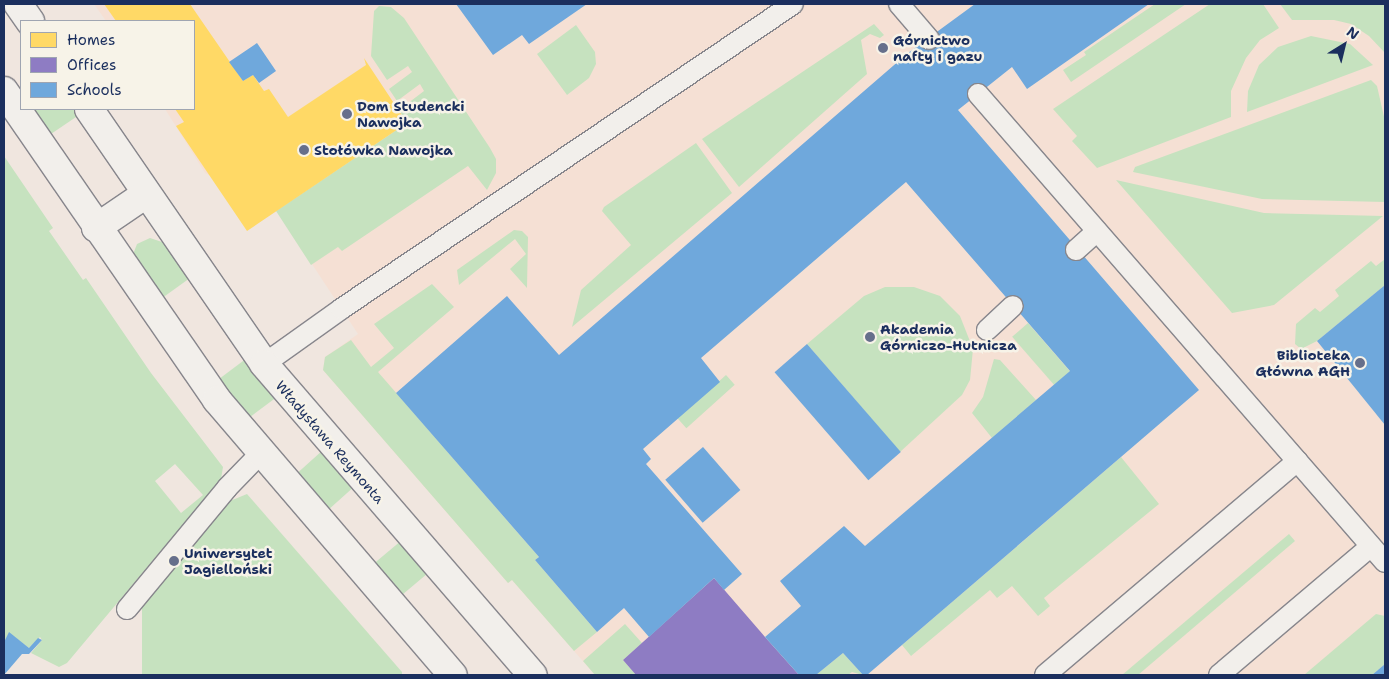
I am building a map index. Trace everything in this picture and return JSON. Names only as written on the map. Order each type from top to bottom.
[{"type":"street","points":[[18,4],[29,20]]},
{"type":"street","points":[[4,91],[192,367],[260,454],[453,675]]},
{"type":"street","name":"Władysława Reymonta","points":[[90,110],[264,364],[532,675]]},
{"type":"street","points":[[96,228],[146,194]]},
{"type":"lane","points":[[264,364],[335,313],[793,4]]},
{"type":"lane","points":[[899,4],[929,39]]},
{"type":"lane","points":[[978,94],[1385,562]]},
{"type":"lane","points":[[1076,250],[1097,231]]},
{"type":"lane","points":[[987,330],[1013,306]]},
{"type":"lane","points":[[127,609],[227,488],[260,454]]},
{"type":"lane","points":[[1045,675],[1297,461]]},
{"type":"lane","points":[[1219,675],[1371,546]]},
{"type":"shaded area","name":"Akademia Górniczo-Hutnicza","points":[[94,4],[1385,4],[1385,675],[595,675],[512,580],[508,583],[323,370],[325,357],[358,334],[277,211],[205,173],[166,110],[195,110],[195,20],[105,20]]},
{"type":"green space","points":[[1155,4],[1186,4],[1071,82],[1063,70],[1086,55],[1084,52]]},
{"type":"green space","points":[[1210,4],[1263,4],[1279,28],[1260,40],[1246,58],[1231,91],[1231,117],[1097,168],[1072,141],[1077,136],[1053,109]]},
{"type":"green space","points":[[1280,4],[1385,4],[1385,53],[1369,36],[1351,24],[1334,20],[1292,20]]},
{"type":"green space","points":[[379,6],[391,7],[404,18],[490,148],[496,159],[496,173],[487,190],[468,166],[342,251],[338,247],[311,265],[276,211],[407,123],[399,110],[424,91],[420,84],[397,101],[389,89],[412,72],[408,66],[387,80],[371,56],[374,11]]},
{"type":"green space","points":[[874,24],[884,35],[880,38],[870,34],[861,40],[867,74],[739,187],[702,139]]},
{"type":"green space","points":[[576,25],[595,52],[596,64],[589,78],[567,95],[537,54]]},
{"type":"green space","points":[[1311,36],[1350,44],[1373,65],[1247,112],[1248,91],[1259,65],[1278,47]]},
{"type":"green space","points":[[1371,80],[1377,86],[1385,121],[1385,202],[1262,199],[1133,172],[1135,167]]},
{"type":"green space","points":[[30,110],[76,110],[79,115],[48,136]]},
{"type":"green space","points":[[696,143],[732,193],[572,327],[581,290],[631,245],[602,211],[604,207]]},
{"type":"green space","points":[[4,156],[53,228],[49,231],[83,280],[86,278],[151,373],[223,467],[221,479],[67,663],[59,667],[31,653],[42,640],[40,637],[29,648],[9,633],[4,642]],"holes":[[[175,464],[203,495],[181,513],[155,481]]]},
{"type":"green space","points":[[1116,180],[1264,213],[1383,216],[1274,305],[1232,313]]},
{"type":"green space","points":[[514,230],[522,231],[528,237],[527,288],[510,269],[526,254],[515,239],[459,285],[457,270]]},
{"type":"green space","points":[[150,238],[165,243],[190,278],[158,301],[132,257],[137,244]]},
{"type":"green space","points":[[1385,259],[1385,285],[1317,341],[1301,349],[1295,344],[1296,324],[1315,308],[1320,312],[1339,296],[1335,290],[1371,261],[1376,266]]},
{"type":"green space","points":[[432,284],[454,307],[378,372],[539,557],[535,560],[597,632],[574,651],[512,580],[508,583],[323,370],[325,357],[351,340],[371,367],[394,348],[374,324]]},
{"type":"green space","points":[[885,287],[914,287],[940,296],[960,316],[973,349],[970,380],[962,395],[900,452],[807,344],[864,296]]},
{"type":"green space","points":[[1028,323],[1070,371],[1054,385],[1012,337]]},
{"type":"green space","points":[[247,358],[276,397],[245,421],[215,382]]},
{"type":"green space","points":[[994,359],[1000,360],[1036,400],[992,438],[972,413],[983,397]]},
{"type":"green space","points":[[726,375],[735,385],[686,428],[678,418]]},
{"type":"green space","points":[[323,450],[355,486],[325,512],[293,477]]},
{"type":"green space","points":[[1121,457],[1159,504],[1044,598],[1050,606],[1038,616],[1012,586],[997,598],[990,590],[911,656],[902,645]]},
{"type":"green space","points":[[247,494],[402,672],[402,675],[142,675],[142,605],[230,501]]},
{"type":"green space","points":[[1289,534],[1295,541],[1138,675],[1122,675]]},
{"type":"green space","points":[[402,540],[429,572],[398,598],[371,566]]},
{"type":"green space","points":[[1376,614],[1385,616],[1385,664],[1372,675],[1304,675]]},
{"type":"green space","points":[[625,624],[642,643],[623,660],[636,675],[595,675],[583,661]]},
{"type":"green space","points":[[843,653],[863,675],[852,672],[848,675],[816,675]]},
{"type":"building: Homes","name":"Dom Studencki Nawojka","points":[[104,4],[190,4],[243,81],[253,75],[264,91],[269,89],[288,117],[366,65],[364,58],[407,123],[247,231],[176,126],[184,122],[176,110],[195,110],[195,20],[115,20]]},
{"type":"building: Offices","points":[[714,578],[799,675],[636,675],[623,660]]},
{"type":"building: Schools","points":[[456,4],[587,4],[529,44],[522,35],[493,55]]},
{"type":"building: Schools","points":[[975,4],[1149,4],[1027,89],[1012,67],[958,110],[1199,390],[867,675],[863,675],[843,653],[816,675],[799,675],[765,637],[801,606],[780,581],[844,526],[865,546],[1070,371],[906,182],[701,358],[720,382],[643,449],[651,459],[646,464],[742,574],[724,590],[714,578],[649,637],[624,608],[597,632],[535,560],[539,557],[396,393],[507,296],[559,355],[908,53]]},
{"type":"building: Schools","points":[[257,43],[276,71],[259,83],[253,75],[243,81],[229,62]]},
{"type":"building: Schools","name":"Biblioteka Główna AGH","points":[[1385,285],[1385,425],[1317,341]]},
{"type":"building: Schools","points":[[807,344],[901,452],[868,480],[775,372]]},
{"type":"building: Schools","points":[[703,447],[740,490],[703,523],[665,480]]},
{"type":"building: Schools","points":[[9,632],[29,648],[38,638],[42,640],[29,654],[22,654],[4,675],[4,642]]},
{"type":"building: Schools","points":[[1385,664],[1385,675],[1372,675]]},
{"type":"place","name":"Górnictwo nafty i gazu","points":[[883,48]]},
{"type":"place","name":"Dom Studencki Nawojka","points":[[347,114]]},
{"type":"place","name":"Stołówka Nawojka","points":[[304,150]]},
{"type":"place","name":"Akademia Górniczo-Hutnicza","points":[[870,337]]},
{"type":"place","name":"Biblioteka Główna AGH","points":[[1360,363]]},
{"type":"place","name":"Uniwersytet Jagielloński","points":[[174,561]]}]
